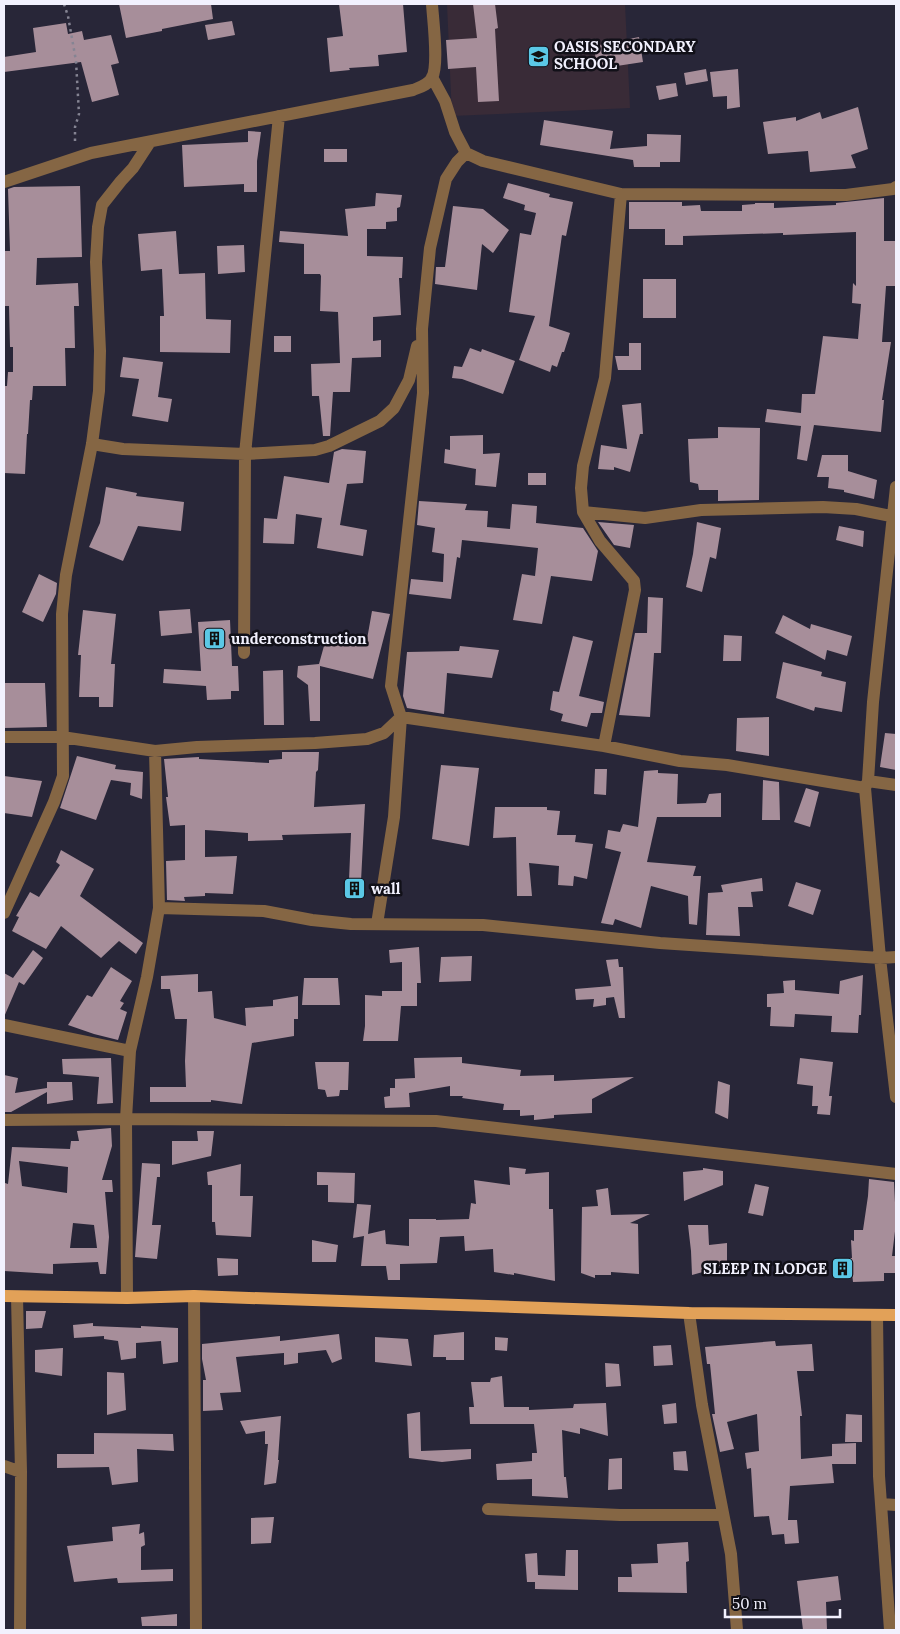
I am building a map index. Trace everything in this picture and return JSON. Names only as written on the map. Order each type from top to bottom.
[{"type":"main road","points":[[4,1296],[127,1298],[194,1296],[689,1313],[896,1315]]},
{"type":"street","points":[[4,182],[90,153],[413,90],[424,86],[432,77],[435,64],[432,4]]},
{"type":"street","points":[[432,77],[445,100],[455,132],[466,153],[483,161],[621,194],[846,195],[895,189]]},
{"type":"street","points":[[244,654],[245,454],[279,116]]},
{"type":"street","points":[[4,913],[54,802],[63,776],[62,614],[65,583],[92,444],[99,392],[100,351],[96,262],[98,227],[102,204],[133,168],[150,142]]},
{"type":"street","points":[[377,924],[394,817],[401,717],[391,686],[423,393],[422,329],[430,248],[446,180],[457,162],[466,153]]},
{"type":"street","points":[[604,746],[635,590],[634,581],[600,541],[583,512],[580,488],[583,466],[604,378],[621,194]]},
{"type":"street","points":[[92,444],[123,449],[245,454],[315,450],[329,446],[380,421],[394,408],[409,380],[422,329]]},
{"type":"street","points":[[896,487],[873,702],[867,784],[880,958],[893,1051],[896,1097]]},
{"type":"street","points":[[583,512],[645,518],[701,510],[822,507],[856,509],[894,516]]},
{"type":"street","points":[[401,717],[604,746],[680,761],[727,765],[867,784],[896,785]]},
{"type":"street","points":[[4,737],[62,737],[155,752],[197,746],[315,743],[367,739],[384,733],[401,717]]},
{"type":"street","points":[[127,1298],[126,1119],[130,1051],[147,977],[159,908],[155,752]]},
{"type":"street","points":[[159,908],[264,911],[312,920],[351,924],[483,925],[660,943],[880,958],[896,957]]},
{"type":"street","points":[[4,1025],[130,1051]]},
{"type":"street","points":[[4,1120],[436,1121],[896,1174]]},
{"type":"street","points":[[194,1296],[196,1630]]},
{"type":"street","points":[[17,1297],[21,1472],[20,1630]]},
{"type":"street","points":[[689,1313],[702,1405],[731,1554],[737,1630]]},
{"type":"street","points":[[877,1315],[878,1442],[890,1630]]},
{"type":"street","points":[[4,1466],[21,1472]]},
{"type":"street","points":[[881,1504],[896,1505]]},
{"type":"street","points":[[488,1509],[620,1515],[724,1515]]},
{"type":"path","points":[[64,4],[76,61],[79,114],[75,127],[74,159]]},
{"type":"shaded area","name":"OASIS SECONDARY SCHOOL","points":[[447,4],[625,4],[630,108],[452,116]]},
{"type":"building","points":[[119,4],[211,4],[213,19],[126,38]]},
{"type":"building","points":[[339,4],[403,4],[407,52],[378,55],[379,66],[349,68],[350,70],[330,72],[327,38],[343,36]]},
{"type":"building","points":[[473,4],[495,4],[498,28],[495,29],[499,101],[478,102],[476,67],[448,69],[446,40],[477,38]]},
{"type":"building","points":[[232,21],[235,35],[208,40],[205,25]]},
{"type":"building","points":[[66,23],[68,34],[82,31],[84,40],[111,35],[119,63],[111,65],[119,95],[92,102],[81,62],[4,72],[4,57],[36,52],[33,28]]},
{"type":"building","points":[[639,37],[643,62],[597,69],[594,46]]},
{"type":"building","points":[[706,69],[708,81],[686,85],[684,73]]},
{"type":"building","points":[[738,69],[740,107],[727,109],[727,96],[713,97],[710,72]]},
{"type":"building","points":[[676,83],[678,96],[659,100],[656,86]]},
{"type":"building","points":[[858,107],[868,149],[851,155],[856,168],[810,172],[808,151],[768,154],[763,122],[796,117],[796,121],[820,112],[822,119]]},
{"type":"building","points":[[544,120],[613,131],[610,149],[647,146],[647,134],[681,135],[680,162],[660,162],[660,167],[634,167],[633,160],[540,145]]},
{"type":"building","points":[[248,131],[261,132],[257,161],[257,192],[244,192],[244,184],[184,187],[182,145],[248,142]]},
{"type":"building","points":[[324,149],[347,149],[347,162],[324,162]]},
{"type":"building","points":[[508,183],[550,194],[549,197],[573,202],[566,236],[562,235],[549,326],[570,333],[557,367],[552,365],[550,372],[519,360],[535,316],[509,312],[520,233],[531,235],[536,213],[524,210],[525,205],[503,198]]},
{"type":"building","points":[[80,186],[82,257],[37,258],[36,285],[78,283],[79,306],[74,306],[75,348],[65,348],[66,386],[33,386],[32,400],[30,400],[25,474],[4,473],[4,386],[7,386],[8,372],[13,372],[13,347],[10,347],[9,306],[4,306],[4,251],[10,251],[8,189],[14,187]]},
{"type":"building","points":[[376,193],[402,195],[400,207],[397,208],[397,221],[386,222],[386,229],[367,229],[367,256],[403,257],[402,278],[399,278],[401,315],[373,317],[373,341],[381,340],[381,357],[352,358],[350,392],[333,392],[330,436],[323,436],[319,396],[312,396],[311,364],[340,363],[338,312],[320,311],[320,274],[304,274],[304,244],[279,242],[280,231],[348,236],[345,209],[375,206]]},
{"type":"building","points":[[884,198],[884,241],[896,241],[896,286],[886,286],[882,342],[891,342],[882,400],[884,400],[881,432],[814,425],[807,461],[797,459],[801,426],[765,422],[767,409],[801,413],[802,394],[815,394],[823,336],[858,339],[861,304],[852,303],[853,283],[856,286],[856,232],[683,236],[683,245],[665,245],[665,229],[629,229],[629,202],[682,202],[682,206],[700,205],[701,211],[742,211],[742,205],[755,203],[774,203],[774,208],[836,205],[836,203]]},
{"type":"building","points":[[453,206],[483,209],[509,230],[493,253],[482,244],[477,290],[435,284],[436,267],[445,267]]},
{"type":"building","points":[[176,231],[179,274],[205,273],[206,319],[231,320],[230,353],[160,352],[160,316],[164,316],[162,269],[141,271],[138,234]]},
{"type":"building","points":[[244,245],[245,272],[218,274],[217,246]]},
{"type":"building","points":[[643,279],[676,279],[676,318],[643,318]]},
{"type":"building","points":[[274,336],[291,336],[291,352],[274,352]]},
{"type":"building","points":[[629,343],[641,343],[641,370],[618,370],[615,356],[629,356]]},
{"type":"building","points":[[470,348],[481,352],[482,349],[515,361],[503,394],[462,379],[452,378],[454,366],[462,367]]},
{"type":"building","points":[[123,357],[163,362],[158,397],[172,399],[168,422],[132,416],[139,379],[120,377]]},
{"type":"building","points":[[641,403],[643,434],[640,434],[630,472],[614,467],[614,470],[598,469],[601,445],[627,449],[622,405]]},
{"type":"building","points":[[718,427],[760,428],[759,500],[718,501],[718,490],[699,490],[698,484],[690,482],[688,439],[718,438]]},
{"type":"building","points":[[483,435],[483,454],[500,453],[496,487],[475,485],[476,469],[444,463],[445,449],[450,450],[450,436]]},
{"type":"building","points":[[342,449],[366,451],[363,483],[347,484],[340,525],[367,530],[363,556],[317,548],[322,518],[296,514],[294,544],[263,543],[264,518],[277,519],[284,476],[329,483],[334,452]]},
{"type":"building","points":[[822,455],[848,455],[848,471],[877,480],[874,499],[844,492],[844,490],[828,488],[829,477],[817,477]]},
{"type":"building","points":[[528,473],[546,473],[546,485],[528,485]]},
{"type":"building","points":[[106,487],[137,493],[136,496],[184,502],[181,531],[138,526],[123,561],[89,547],[100,523]]},
{"type":"building","points":[[419,501],[467,504],[465,510],[488,511],[487,527],[510,529],[512,504],[537,506],[536,523],[583,528],[598,551],[592,581],[551,576],[542,624],[513,620],[522,574],[535,576],[538,548],[462,540],[460,558],[457,557],[451,599],[409,594],[411,579],[443,582],[444,554],[432,552],[435,528],[417,525]]},
{"type":"building","points":[[598,522],[634,525],[630,548],[614,545]]},
{"type":"building","points":[[697,522],[721,528],[716,559],[710,557],[702,592],[686,587]]},
{"type":"building","points":[[839,526],[864,531],[863,547],[836,540]]},
{"type":"building","points":[[39,574],[57,583],[56,594],[43,622],[22,612]]},
{"type":"building","points":[[648,597],[663,598],[661,653],[654,653],[650,717],[619,715],[635,633],[647,633]]},
{"type":"building","points":[[190,609],[192,633],[161,636],[159,611]]},
{"type":"building","points":[[83,610],[116,614],[111,664],[115,664],[113,707],[99,707],[99,697],[79,697],[81,655],[78,655]]},
{"type":"building","points":[[372,611],[390,614],[373,679],[320,666],[320,721],[310,721],[308,685],[297,677],[298,666],[319,664],[327,635],[366,645]]},
{"type":"building","points":[[783,615],[810,629],[811,624],[852,636],[847,656],[827,650],[825,660],[775,633]]},
{"type":"building","points":[[230,620],[232,666],[238,666],[239,691],[231,691],[231,699],[207,700],[206,686],[163,683],[164,669],[201,671],[198,622]]},
{"type":"building","points":[[724,635],[742,636],[741,661],[723,661]]},
{"type":"building","points":[[573,636],[593,641],[579,696],[604,702],[602,713],[591,713],[587,727],[561,721],[563,714],[550,710],[553,691],[559,692]]},
{"type":"building","points":[[460,646],[499,650],[492,678],[447,673],[444,714],[407,708],[403,696],[407,652],[459,651]]},
{"type":"building","points":[[783,662],[822,672],[821,676],[846,682],[842,712],[815,707],[814,711],[776,698]]},
{"type":"building","points":[[283,670],[284,725],[264,725],[263,671]]},
{"type":"building","points":[[4,683],[45,683],[47,727],[4,728]]},
{"type":"building","points":[[769,717],[769,756],[736,751],[737,718]]},
{"type":"building","points":[[885,733],[896,734],[896,770],[880,767]]},
{"type":"building","points":[[282,752],[319,752],[314,807],[365,804],[361,881],[349,880],[351,833],[282,835],[283,840],[248,841],[248,833],[205,830],[205,857],[237,856],[233,894],[205,893],[205,896],[184,897],[185,901],[167,900],[166,861],[185,860],[185,825],[170,826],[164,759],[199,757],[199,759],[269,763],[269,760],[282,759]]},
{"type":"building","points":[[77,756],[116,765],[115,769],[143,772],[142,799],[130,795],[131,783],[111,780],[96,820],[60,808]]},
{"type":"building","points":[[441,765],[479,768],[469,846],[432,839]]},
{"type":"building","points":[[595,769],[607,769],[606,795],[594,794]]},
{"type":"building","points":[[658,770],[658,773],[678,774],[677,804],[706,803],[709,794],[721,793],[721,817],[657,817],[647,862],[696,866],[693,876],[701,876],[697,925],[689,924],[688,896],[651,886],[641,928],[615,919],[613,925],[601,923],[621,852],[605,848],[608,830],[620,832],[623,824],[638,827],[644,771]]},
{"type":"building","points":[[4,776],[42,781],[32,817],[4,813]]},
{"type":"building","points":[[763,780],[779,782],[780,820],[762,820]]},
{"type":"building","points":[[806,788],[819,792],[810,827],[794,822]]},
{"type":"building","points":[[495,807],[547,807],[547,810],[560,811],[557,835],[576,835],[575,842],[593,844],[587,879],[574,876],[573,886],[558,885],[559,866],[529,863],[532,896],[517,896],[516,837],[493,838]]},
{"type":"building","points":[[61,850],[94,869],[80,896],[143,943],[136,954],[119,941],[101,958],[61,926],[46,949],[12,931],[19,917],[16,916],[30,892],[39,897],[60,865],[56,862]]},
{"type":"building","points":[[762,878],[763,891],[751,892],[753,907],[738,907],[740,936],[706,935],[708,893],[723,892],[721,885]]},
{"type":"building","points":[[796,882],[821,890],[813,915],[788,906]]},
{"type":"building","points":[[419,947],[421,983],[417,983],[417,1006],[401,1006],[398,1041],[363,1041],[365,995],[382,996],[382,991],[402,991],[402,962],[390,963],[389,950]]},
{"type":"building","points":[[33,950],[43,958],[24,985],[19,982],[4,1017],[4,973],[13,978]]},
{"type":"building","points":[[472,956],[471,981],[439,982],[441,957]]},
{"type":"building","points":[[618,959],[619,967],[623,967],[625,1018],[619,1018],[614,997],[606,998],[606,1005],[593,1007],[594,999],[576,1000],[575,989],[611,986],[606,960]]},
{"type":"building","points":[[111,967],[132,981],[120,1001],[124,1003],[120,1009],[127,1012],[118,1040],[68,1025],[87,995],[92,997]]},
{"type":"building","points":[[198,974],[198,992],[212,991],[214,1018],[246,1026],[245,1008],[273,1006],[273,1000],[298,996],[298,1019],[294,1019],[294,1036],[252,1043],[242,1104],[211,1100],[211,1102],[150,1102],[150,1087],[186,1087],[187,1019],[175,1019],[170,989],[161,989],[161,976]]},
{"type":"building","points":[[863,975],[858,1033],[831,1032],[832,1016],[795,1014],[794,1027],[770,1026],[771,1007],[767,1007],[767,994],[784,993],[783,981],[795,980],[795,990],[839,994],[840,981]]},
{"type":"building","points":[[304,978],[338,978],[340,1005],[302,1005]]},
{"type":"building","points":[[462,1057],[462,1063],[521,1070],[520,1076],[554,1075],[554,1081],[634,1077],[592,1099],[592,1113],[554,1115],[554,1118],[534,1120],[534,1115],[520,1116],[520,1110],[503,1110],[504,1104],[462,1098],[463,1096],[450,1096],[450,1086],[409,1093],[410,1107],[385,1108],[384,1097],[390,1096],[390,1088],[395,1088],[395,1079],[415,1078],[414,1058]]},
{"type":"building","points":[[111,1058],[113,1103],[97,1104],[99,1077],[63,1074],[62,1059]]},
{"type":"building","points":[[800,1058],[833,1062],[829,1096],[832,1096],[830,1115],[817,1114],[818,1106],[812,1106],[813,1086],[797,1084]]},
{"type":"building","points":[[315,1062],[349,1062],[348,1090],[340,1090],[339,1096],[327,1097],[325,1090],[318,1089]]},
{"type":"building","points":[[4,1075],[18,1078],[15,1093],[47,1088],[47,1082],[72,1082],[73,1100],[47,1104],[47,1092],[11,1112],[4,1112]]},
{"type":"building","points":[[718,1081],[730,1085],[728,1119],[715,1113]]},
{"type":"building","points":[[111,1128],[112,1146],[102,1180],[112,1180],[113,1192],[105,1192],[109,1237],[106,1274],[100,1274],[98,1262],[53,1264],[53,1274],[4,1271],[4,1191],[5,1183],[8,1184],[12,1147],[70,1149],[71,1141],[79,1141],[77,1131]],"holes":[[[19,1161],[68,1167],[67,1193],[22,1186]],[[73,1223],[94,1225],[97,1248],[70,1248]]]},
{"type":"building","points":[[197,1131],[214,1131],[211,1156],[172,1165],[172,1141],[198,1141]]},
{"type":"building","points":[[142,1163],[160,1164],[160,1177],[157,1177],[152,1225],[161,1225],[157,1259],[135,1257]]},
{"type":"building","points":[[241,1164],[240,1196],[253,1196],[251,1237],[216,1235],[215,1222],[212,1222],[212,1185],[208,1185],[207,1172]]},
{"type":"building","points":[[509,1167],[526,1169],[525,1174],[549,1172],[549,1209],[553,1209],[555,1281],[514,1273],[514,1275],[494,1272],[493,1249],[465,1251],[464,1236],[440,1237],[437,1263],[400,1264],[400,1280],[388,1280],[386,1266],[361,1266],[364,1236],[353,1238],[357,1204],[371,1205],[368,1234],[385,1230],[386,1244],[409,1246],[409,1219],[469,1219],[471,1203],[476,1204],[474,1180],[510,1185]]},
{"type":"building","points":[[703,1168],[723,1171],[723,1185],[684,1201],[683,1172],[703,1170]]},
{"type":"building","points":[[317,1172],[355,1173],[354,1203],[328,1202],[328,1185],[317,1185]]},
{"type":"building","points":[[869,1179],[894,1182],[896,1223],[892,1256],[896,1256],[896,1273],[884,1273],[884,1281],[853,1282],[852,1273],[840,1273],[839,1258],[852,1258],[851,1240],[854,1241],[854,1230],[863,1230]]},
{"type":"building","points":[[755,1184],[769,1187],[763,1216],[748,1213]]},
{"type":"building","points":[[608,1188],[611,1215],[650,1214],[630,1223],[638,1224],[639,1274],[611,1272],[611,1275],[595,1275],[595,1278],[581,1273],[582,1207],[598,1206],[596,1190]]},
{"type":"building","points":[[688,1225],[708,1225],[709,1245],[727,1243],[727,1266],[710,1266],[710,1270],[692,1275]]},
{"type":"building","points":[[312,1240],[338,1245],[336,1262],[312,1262]]},
{"type":"building","points":[[217,1258],[238,1259],[238,1275],[218,1276]]},
{"type":"building","points":[[26,1311],[46,1311],[42,1328],[26,1329]]},
{"type":"building","points":[[93,1323],[93,1326],[178,1328],[178,1362],[163,1364],[161,1341],[136,1343],[136,1358],[121,1360],[118,1341],[104,1339],[104,1336],[74,1338],[73,1325]]},
{"type":"building","points":[[464,1332],[464,1360],[446,1360],[446,1357],[433,1357],[434,1335]]},
{"type":"building","points":[[339,1334],[342,1359],[332,1363],[326,1350],[298,1353],[298,1363],[284,1365],[284,1353],[236,1357],[241,1392],[220,1393],[223,1410],[203,1411],[203,1380],[206,1380],[202,1359],[202,1344],[280,1336],[280,1341]]},
{"type":"building","points":[[375,1337],[408,1339],[412,1366],[375,1362]]},
{"type":"building","points":[[495,1337],[508,1338],[507,1351],[495,1350]]},
{"type":"building","points":[[775,1341],[776,1346],[812,1344],[814,1371],[797,1371],[802,1416],[800,1416],[801,1459],[832,1456],[832,1444],[856,1443],[856,1464],[832,1464],[834,1483],[790,1486],[788,1520],[797,1520],[799,1543],[785,1544],[784,1534],[772,1535],[769,1516],[754,1517],[751,1468],[747,1469],[745,1453],[759,1451],[757,1414],[727,1422],[734,1449],[720,1452],[712,1414],[715,1414],[710,1364],[707,1364],[705,1347]]},
{"type":"building","points":[[671,1345],[673,1365],[654,1366],[653,1346]]},
{"type":"building","points":[[63,1348],[62,1376],[35,1372],[35,1350]]},
{"type":"building","points":[[605,1363],[619,1364],[621,1386],[606,1387]]},
{"type":"building","points":[[107,1372],[124,1373],[126,1410],[107,1415]]},
{"type":"building","points":[[502,1376],[504,1407],[529,1407],[529,1410],[573,1408],[574,1404],[606,1403],[608,1436],[580,1428],[580,1434],[562,1430],[564,1477],[566,1477],[568,1498],[532,1496],[532,1479],[497,1480],[496,1464],[532,1461],[532,1453],[537,1453],[534,1424],[470,1424],[469,1407],[474,1407],[471,1382],[490,1382],[491,1378]]},
{"type":"building","points":[[676,1403],[677,1423],[664,1424],[662,1405]]},
{"type":"building","points":[[420,1412],[421,1451],[471,1449],[471,1459],[442,1462],[409,1458],[407,1414]]},
{"type":"building","points":[[846,1414],[862,1415],[862,1442],[845,1442]]},
{"type":"building","points":[[281,1416],[276,1483],[264,1485],[268,1444],[265,1444],[265,1431],[246,1434],[240,1421]]},
{"type":"building","points":[[94,1433],[173,1434],[174,1451],[137,1449],[138,1482],[112,1485],[109,1467],[57,1468],[57,1454],[94,1454]]},
{"type":"building","points":[[686,1451],[688,1471],[674,1470],[673,1452]]},
{"type":"building","points":[[622,1458],[622,1489],[608,1490],[609,1459]]},
{"type":"building","points":[[274,1517],[271,1543],[251,1544],[251,1518]]},
{"type":"building","points":[[140,1524],[139,1534],[144,1532],[145,1545],[141,1547],[141,1570],[173,1569],[173,1581],[118,1583],[117,1578],[74,1582],[67,1546],[113,1541],[112,1527]]},
{"type":"building","points":[[688,1542],[689,1561],[686,1562],[687,1593],[618,1592],[618,1577],[632,1577],[631,1564],[658,1563],[657,1544]]},
{"type":"building","points":[[566,1550],[578,1550],[578,1590],[535,1589],[535,1582],[527,1582],[525,1554],[537,1553],[538,1575],[565,1576]]},
{"type":"building","points":[[838,1576],[841,1600],[826,1602],[827,1630],[803,1630],[797,1581]]},
{"type":"building","points":[[177,1614],[177,1626],[142,1626],[141,1617]]},
{"type":"place","name":"OASIS SECONDARY SCHOOL","points":[[538,56]]},
{"type":"place","name":"underconstruction","points":[[215,639]]},
{"type":"place","name":"wall","points":[[355,889]]},
{"type":"place","name":"SLEEP IN LODGE","points":[[843,1269]]}]
